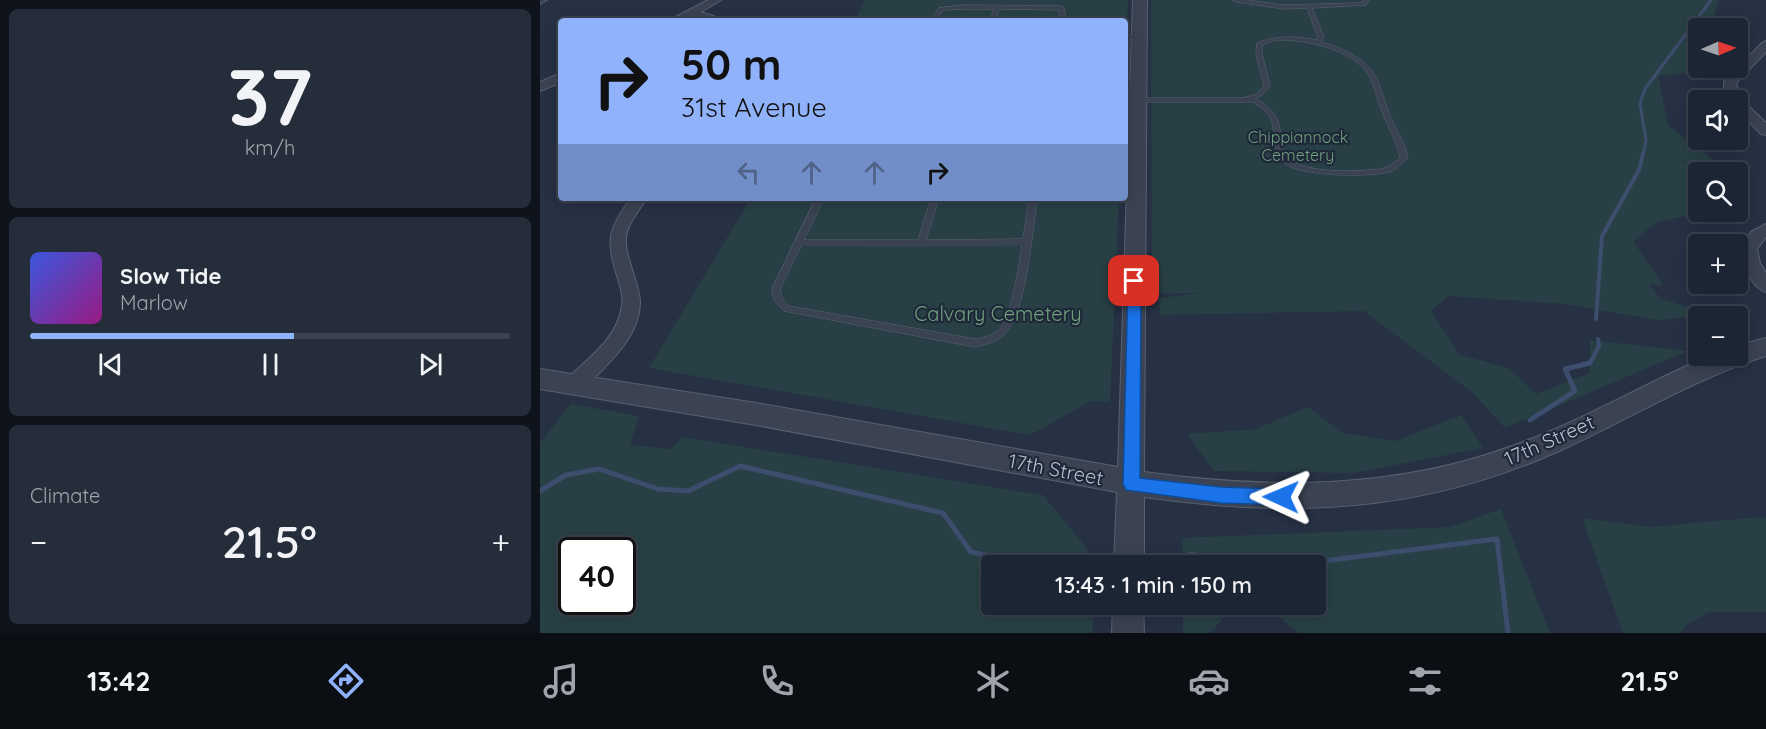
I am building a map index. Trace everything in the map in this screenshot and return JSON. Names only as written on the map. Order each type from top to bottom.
[{"type":"street","points":[[680,18],[716,0]]},
{"type":"street","points":[[1129,555],[1132,484],[1132,37],[1140,0]]},
{"type":"street","points":[[692,12],[712,18]]},
{"type":"street","points":[[1731,90],[1730,82],[1766,45]]},
{"type":"street","points":[[540,87],[558,79]]},
{"type":"street","points":[[1748,113],[1766,132]]},
{"type":"street","points":[[575,384],[614,345],[631,310],[630,290],[615,242],[616,234],[637,201]]},
{"type":"street","points":[[1766,229],[1753,238],[1747,249],[1748,258],[1766,286]]},
{"type":"street","name":"17th Street","points":[[540,379],[722,407],[1132,484],[1262,497],[1330,496],[1407,487],[1501,462],[1552,442],[1641,397],[1694,374],[1766,347]]},
{"type":"street","points":[[1128,615],[1128,633]]},
{"type":"lane","points":[[1236,0],[1309,7],[1358,5],[1364,4],[1366,0]]},
{"type":"lane","points":[[935,18],[941,9],[965,7],[1061,8],[1063,18]]},
{"type":"lane","points":[[1309,7],[1321,37],[1319,41]]},
{"type":"lane","points":[[993,18],[997,8]]},
{"type":"lane","points":[[1132,100],[1246,99],[1259,95],[1267,86],[1259,54],[1259,44],[1264,40],[1286,38],[1319,41],[1358,61],[1371,73],[1404,157],[1397,165],[1377,171],[1337,172],[1293,167],[1282,156],[1273,115],[1263,105],[1246,99]]},
{"type":"lane","points":[[819,201],[776,289],[776,299],[787,309],[975,343],[988,341],[1002,332],[1013,313],[1033,201]]},
{"type":"lane","points":[[921,243],[933,201]]},
{"type":"lane","points":[[798,243],[1026,242]]},
{"type":"green space","points":[[865,0],[1128,0],[1127,18],[856,18]]},
{"type":"green space","name":"Chippiannock Cemetery","points":[[1151,0],[1719,0],[1714,16],[1716,18],[1688,18],[1688,73],[1658,76],[1668,125],[1688,140],[1688,150],[1701,150],[1714,162],[1688,162],[1688,216],[1659,221],[1633,241],[1663,285],[1649,285],[1661,299],[1688,307],[1688,317],[1656,320],[1565,304],[1448,296],[1431,311],[1460,355],[1509,368],[1536,394],[1590,373],[1590,340],[1688,351],[1505,428],[1473,393],[1364,311],[1160,315],[1159,298],[1201,293],[1152,294]]},
{"type":"green space","name":"Calvary Cemetery","points":[[749,201],[1119,201],[1110,402],[1091,401],[1030,435],[649,368]]},
{"type":"green space","points":[[571,404],[639,416],[630,445],[670,449],[683,437],[1043,495],[1092,555],[981,555],[981,615],[1094,615],[1092,633],[540,633],[540,443]]},
{"type":"green space","points":[[1308,407],[1342,433],[1396,441],[1461,415],[1483,448],[1353,473],[1214,471],[1187,434],[1256,429]]},
{"type":"green space","points":[[1501,509],[1550,633],[1299,633],[1276,615],[1326,615],[1326,555],[1183,555],[1182,538],[1450,527]]},
{"type":"green space","points":[[1582,518],[1651,527],[1766,518],[1766,612],[1708,612],[1683,628],[1682,633],[1623,633]]},
{"type":"green space","points":[[1183,615],[1226,615],[1210,633],[1183,633]]},
{"type":"waterway","points":[[1643,155],[1646,141],[1640,103],[1645,89],[1711,0]]},
{"type":"waterway","points":[[1596,319],[1602,236],[1639,170],[1643,154]]},
{"type":"waterway","points":[[1591,361],[1599,346],[1598,339]]},
{"type":"waterway","points":[[1530,420],[1575,391],[1565,369],[1591,361]]},
{"type":"waterway","points":[[540,491],[566,475],[599,469],[658,489],[688,491],[740,466],[943,513],[971,552],[985,555]]},
{"type":"waterway","points":[[1326,561],[1497,539],[1508,633]]},
{"type":"waterway","points":[[1190,554],[1196,555]]},
{"type":"route","points":[[1134,281],[1132,484],[1221,495],[1281,497]]}]
